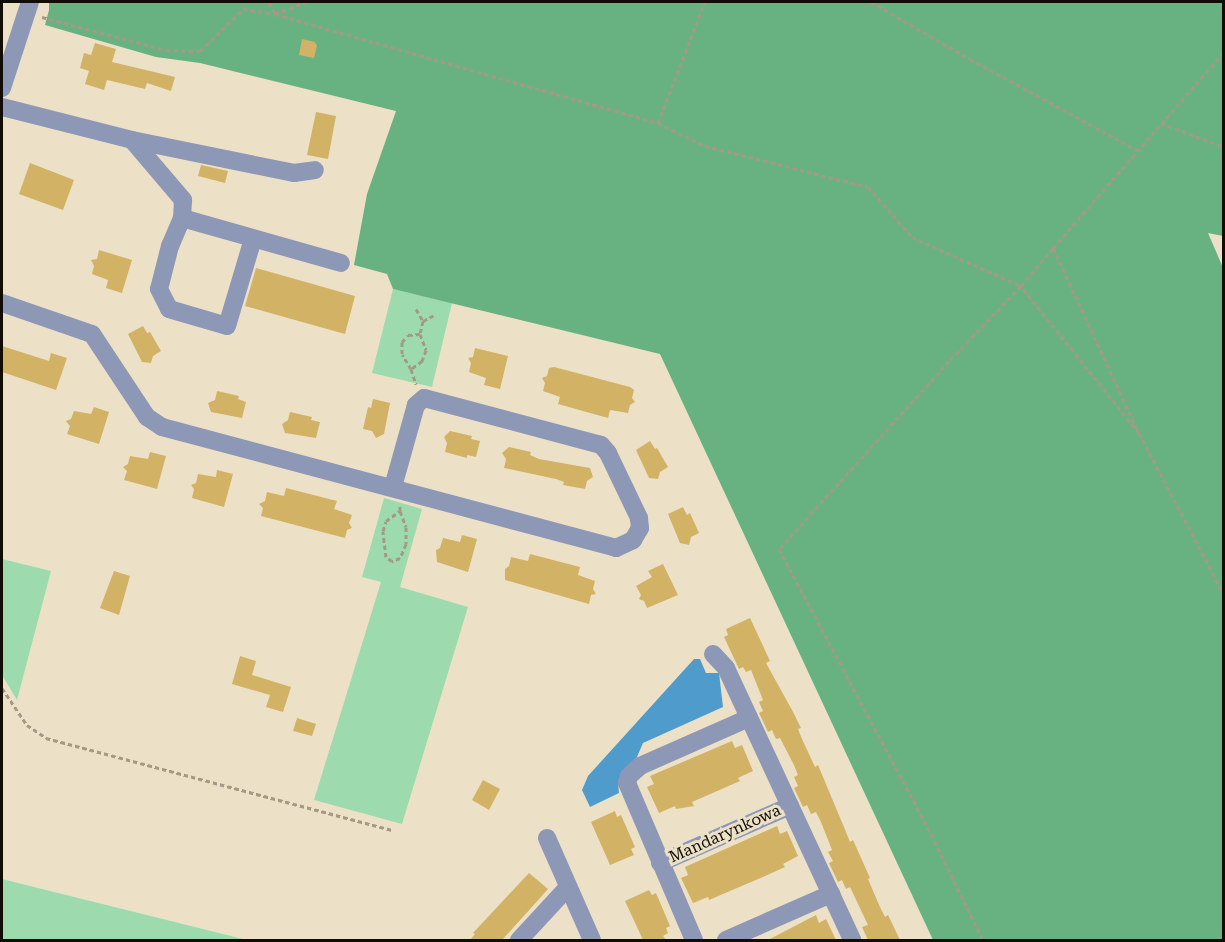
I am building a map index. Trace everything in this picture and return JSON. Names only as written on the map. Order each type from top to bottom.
[{"type":"street","points":[[2,88],[28,7]]},
{"type":"street","points":[[2,107],[132,140],[294,172],[315,170]]},
{"type":"street","points":[[132,140],[183,200],[182,218],[170,246],[159,289],[169,309],[227,326],[253,239]]},
{"type":"street","points":[[182,218],[341,264]]},
{"type":"street","points":[[2,303],[92,334],[147,417],[157,425],[397,493],[615,548],[633,540],[640,528],[639,518],[608,453],[601,445],[424,398],[416,405],[397,493]]},
{"type":"street","name":"Mandarynkowa","points":[[713,654],[726,668],[852,940]]},
{"type":"street","name":"Mandarynkowa","points":[[694,940],[628,791],[629,776],[640,766],[749,718]]},
{"type":"street","name":"Mandarynkowa","points":[[660,863],[790,806]]},
{"type":"street","points":[[547,838],[592,940]]},
{"type":"street","points":[[523,939],[568,887]]},
{"type":"street","points":[[726,940],[831,894]]},
{"type":"path","points":[[269,2],[275,14]]},
{"type":"path","points":[[275,14],[306,2]]},
{"type":"path","points":[[658,123],[705,2]]},
{"type":"path","points":[[871,2],[1137,150]]},
{"type":"path","points":[[28,7],[166,50],[200,51],[243,9],[275,14],[658,123],[705,146],[868,187],[912,237],[1021,286],[1139,434]]},
{"type":"path","points":[[983,940],[931,834],[779,549],[949,361],[1021,286],[1160,122],[1224,52]]},
{"type":"path","points":[[1160,122],[1224,147]]},
{"type":"path","points":[[1053,248],[1139,434],[1224,595]]},
{"type":"path","points":[[416,309],[423,321],[420,334]]},
{"type":"path","points":[[423,321],[436,314]]},
{"type":"path","points":[[420,334],[425,340],[426,354],[422,361],[411,369],[402,354],[402,342],[408,335],[420,334]]},
{"type":"path","points":[[397,493],[406,527],[406,540],[402,555],[392,561],[386,557],[383,531],[386,521],[400,511]]},
{"type":"path","points":[[2,688],[27,725],[46,738],[392,830]]},
{"type":"green space","points":[[49,2],[1223,2],[1223,236],[1208,233],[1224,270],[1223,940],[933,940],[660,354],[393,289],[387,274],[354,265],[367,194],[396,111],[200,63],[156,57],[45,25]]},
{"type":"green space","points":[[393,289],[452,303],[432,387],[372,373]]},
{"type":"green space","points":[[384,498],[422,509],[400,587],[468,607],[402,824],[314,800],[381,582],[362,577]]},
{"type":"green space","points":[[2,559],[51,571],[17,700],[2,675]]},
{"type":"green space","points":[[2,879],[247,940],[2,940]]},
{"type":"water","points":[[694,659],[700,659],[706,673],[719,673],[723,707],[643,743],[637,757],[623,770],[618,782],[619,793],[590,807],[582,790],[588,776]]},
{"type":"building","points":[[302,39],[315,42],[317,46],[314,58],[299,55]]},
{"type":"building","points":[[95,43],[116,49],[112,62],[175,77],[171,91],[147,83],[145,89],[107,80],[104,90],[85,84],[89,71],[80,68],[84,53],[91,55]]},
{"type":"building","points":[[316,112],[336,116],[328,159],[307,155]]},
{"type":"building","points":[[30,163],[74,180],[63,210],[19,194]]},
{"type":"building","points":[[201,165],[228,171],[225,183],[198,176]]},
{"type":"building","points":[[99,250],[132,260],[122,293],[106,288],[108,280],[92,274],[94,266],[91,260],[97,259]]},
{"type":"building","points":[[256,268],[355,296],[345,334],[245,306]]},
{"type":"building","points":[[143,326],[147,333],[150,332],[161,351],[153,356],[151,363],[142,362],[128,334]]},
{"type":"building","points":[[2,346],[49,361],[51,353],[67,358],[56,390],[2,372]]},
{"type":"building","points":[[475,348],[508,356],[500,389],[484,385],[486,378],[469,372],[471,363],[468,358],[473,357]]},
{"type":"building","points":[[554,367],[630,387],[634,390],[632,398],[635,402],[630,405],[628,413],[610,410],[608,418],[558,404],[560,397],[543,391],[545,383],[542,378],[547,376],[549,368]]},
{"type":"building","points":[[217,391],[239,396],[238,399],[246,402],[242,418],[211,412],[208,403],[215,400]]},
{"type":"building","points":[[373,399],[390,403],[384,434],[376,438],[372,431],[363,429],[368,407],[371,408]]},
{"type":"building","points":[[94,407],[109,412],[99,444],[67,434],[70,426],[66,421],[71,419],[74,411],[91,414]]},
{"type":"building","points":[[290,412],[312,417],[311,420],[320,422],[316,438],[285,433],[282,424],[288,420]]},
{"type":"building","points":[[450,431],[472,436],[471,439],[480,441],[476,457],[467,455],[467,458],[445,452],[447,443],[444,437]]},
{"type":"building","points":[[650,441],[668,467],[660,472],[658,479],[649,478],[636,450]]},
{"type":"building","points":[[509,447],[531,452],[530,455],[539,459],[590,468],[593,477],[587,481],[585,489],[563,485],[564,482],[556,479],[504,468],[506,459],[502,453]]},
{"type":"building","points":[[150,452],[166,456],[157,489],[124,480],[127,471],[123,467],[128,464],[130,456],[148,459]]},
{"type":"building","points":[[217,470],[233,474],[224,507],[192,498],[194,489],[191,485],[196,483],[198,474],[216,477]]},
{"type":"building","points":[[286,488],[337,501],[334,509],[352,515],[349,523],[352,528],[347,530],[345,538],[261,516],[263,508],[259,504],[265,501],[267,492],[284,496]]},
{"type":"building","points":[[683,507],[687,515],[690,513],[699,533],[691,537],[689,545],[680,543],[668,514]]},
{"type":"building","points":[[462,535],[477,539],[468,572],[437,562],[436,550],[440,548],[443,538],[460,542]]},
{"type":"building","points":[[530,554],[580,567],[578,575],[595,581],[593,589],[596,594],[591,595],[589,604],[505,580],[505,569],[509,566],[511,557],[528,561]]},
{"type":"building","points":[[663,564],[678,595],[647,608],[644,601],[639,599],[641,595],[636,586],[652,577],[648,571]]},
{"type":"building","points":[[114,571],[130,576],[119,615],[100,608]]},
{"type":"building","points":[[750,618],[770,661],[766,663],[801,728],[798,729],[802,739],[815,767],[818,765],[850,842],[853,840],[880,907],[885,917],[888,915],[900,940],[868,940],[862,927],[868,925],[850,887],[846,889],[842,880],[838,882],[829,863],[833,861],[828,852],[832,850],[821,822],[816,812],[811,814],[807,805],[803,807],[794,788],[798,786],[794,777],[798,775],[794,765],[780,738],[776,739],[772,730],[768,732],[759,713],[763,711],[759,702],[763,700],[751,670],[746,672],[743,667],[739,669],[724,637],[728,635],[726,629]]},
{"type":"building","points":[[240,656],[256,661],[252,675],[291,687],[283,712],[266,707],[270,695],[232,684]]},
{"type":"building","points":[[297,718],[316,724],[312,736],[293,731]]},
{"type":"building","points":[[732,741],[735,748],[742,745],[753,771],[738,778],[740,781],[692,802],[694,806],[676,809],[675,806],[659,813],[647,787],[654,784],[650,776]]},
{"type":"building","points":[[483,780],[500,789],[489,810],[472,800]]},
{"type":"building","points":[[615,811],[617,817],[621,815],[635,847],[631,849],[634,855],[610,865],[591,822]]},
{"type":"building","points":[[777,826],[780,834],[787,831],[798,856],[783,864],[785,867],[765,876],[709,900],[708,897],[693,903],[681,878],[688,875],[685,867]]},
{"type":"building","points":[[529,873],[548,889],[502,940],[470,940],[475,934],[473,933]]},
{"type":"building","points":[[649,890],[652,895],[656,893],[670,926],[666,928],[668,933],[663,936],[666,940],[643,940],[625,901]]},
{"type":"building","points":[[816,915],[819,923],[826,919],[836,940],[768,940]]}]
